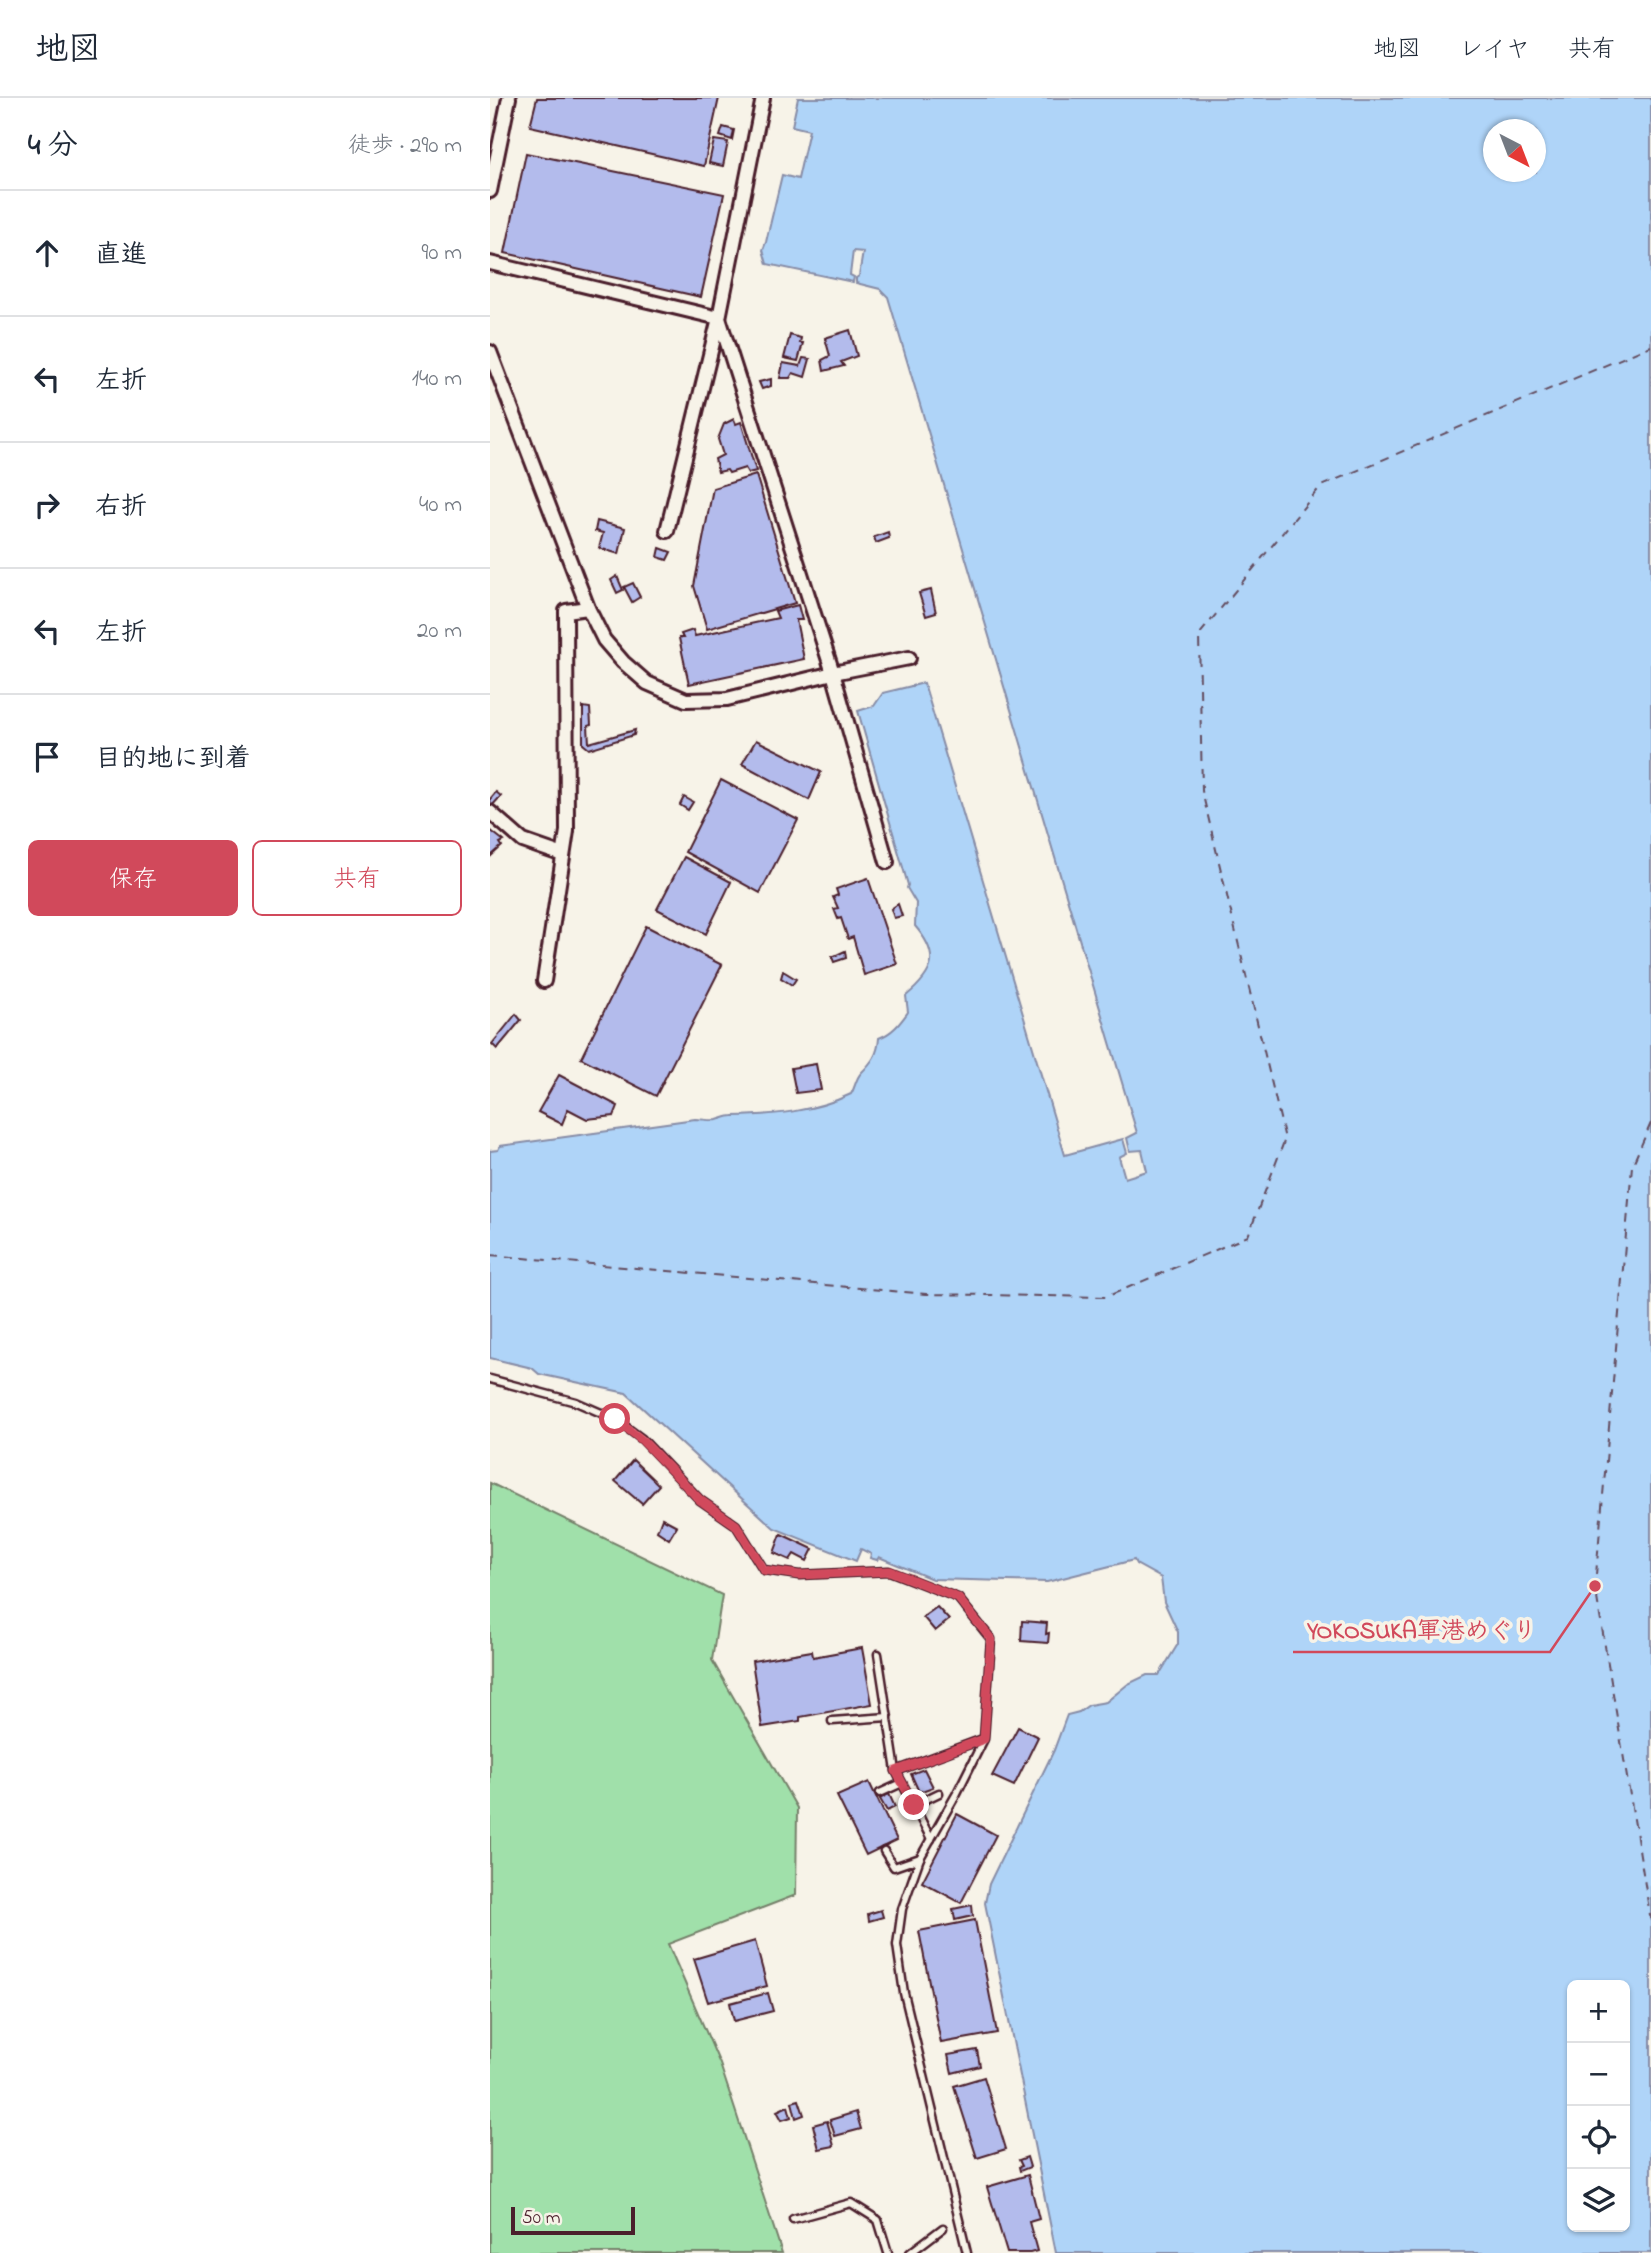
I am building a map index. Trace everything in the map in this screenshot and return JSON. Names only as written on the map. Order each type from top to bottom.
[{"type":"street","points":[[490,191],[509,98]]},
{"type":"street","points":[[667,531],[719,318],[763,98]]},
{"type":"street","points":[[490,263],[719,318]]},
{"type":"street","points":[[719,318],[833,673],[887,862]]},
{"type":"street","points":[[490,352],[588,608],[604,640],[623,662],[647,683],[686,700],[727,699],[909,658]]},
{"type":"street","points":[[544,981],[567,831],[566,611],[588,608]]},
{"type":"street","points":[[490,812],[523,841],[563,855]]},
{"type":"lane","points":[[490,1379],[576,1402],[615,1419],[642,1440],[700,1500],[736,1525],[764,1570],[799,1575],[890,1571],[958,1598],[991,1639],[984,1739],[920,1858],[902,1909],[897,1945],[904,1993],[967,2253]]},
{"type":"lane","points":[[878,1654],[896,1771],[930,1839]]},
{"type":"lane","points":[[832,1721],[888,1717]]},
{"type":"lane","points":[[896,1771],[984,1739]]},
{"type":"lane","points":[[880,1793],[902,1783]]},
{"type":"lane","points":[[914,1805],[939,1793]]},
{"type":"lane","points":[[884,1851],[894,1867],[920,1858]]},
{"type":"lane","points":[[793,2219],[851,2203],[878,2220],[888,2253]]},
{"type":"lane","points":[[910,2253],[943,2228]]},
{"type":"green space","points":[[490,1483],[722,1595],[712,1660],[797,1808],[796,1895],[668,1944],[720,2064],[782,2253],[490,2253]]},
{"type":"water","points":[[798,98],[1651,98],[1651,2253],[1056,2253],[985,1903],[989,1884],[1054,1750],[1067,1715],[1079,1712],[1089,1705],[1106,1702],[1128,1684],[1147,1675],[1159,1675],[1178,1644],[1178,1632],[1164,1602],[1161,1578],[1136,1564],[1134,1560],[1047,1582],[932,1579],[879,1557],[877,1560],[870,1558],[871,1554],[861,1549],[856,1561],[774,1528],[626,1393],[539,1374],[532,1368],[490,1358],[490,1151],[498,1150],[500,1146],[695,1119],[714,1120],[731,1116],[778,1113],[823,1105],[851,1094],[859,1075],[874,1057],[879,1038],[899,1024],[908,1012],[906,996],[928,972],[931,955],[915,926],[916,903],[907,888],[858,711],[874,706],[883,693],[924,683],[1065,1155],[1123,1139],[1127,1153],[1119,1157],[1125,1178],[1147,1171],[1142,1150],[1130,1151],[1127,1138],[1137,1133],[888,297],[880,289],[856,283],[863,252],[853,251],[850,275],[854,277],[853,282],[767,264],[763,250],[782,175],[798,179],[809,130],[792,126]]},
{"type":"building","points":[[537,98],[719,98],[704,166],[530,126]]},
{"type":"building","points":[[723,127],[734,130],[732,140],[720,136]]},
{"type":"building","points":[[714,140],[728,142],[723,166],[709,163]]},
{"type":"building","points":[[526,153],[724,194],[701,297],[505,253]]},
{"type":"building","points":[[850,330],[857,356],[841,362],[844,366],[824,371],[822,360],[830,356],[825,338]]},
{"type":"building","points":[[790,335],[801,338],[800,343],[803,343],[798,361],[784,358]]},
{"type":"building","points":[[803,358],[810,359],[805,377],[793,373],[790,378],[780,378],[783,363],[800,366]]},
{"type":"building","points":[[771,379],[771,386],[762,389],[759,382]]},
{"type":"building","points":[[734,419],[736,424],[741,422],[756,471],[748,473],[745,468],[729,473],[727,470],[718,472],[715,459],[723,455],[718,439],[724,424]]},
{"type":"building","points":[[756,475],[795,603],[707,629],[694,586],[713,488]]},
{"type":"building","points":[[597,521],[625,528],[619,554],[599,548],[603,533],[595,531]]},
{"type":"building","points":[[888,532],[889,538],[876,543],[874,537]]},
{"type":"building","points":[[660,548],[671,552],[667,560],[658,557]]},
{"type":"building","points":[[617,576],[623,590],[617,593],[611,580]]},
{"type":"building","points":[[633,583],[640,597],[632,602],[624,587]]},
{"type":"building","points":[[931,590],[936,613],[926,616],[919,593]]},
{"type":"building","points":[[798,605],[802,620],[796,620],[804,659],[689,684],[679,638],[683,638],[681,634],[693,630],[695,636],[778,618],[775,611]]},
{"type":"building","points":[[583,707],[590,708],[589,743],[635,730],[634,735],[589,749],[583,744]]},
{"type":"building","points":[[756,740],[821,772],[809,800],[742,764]]},
{"type":"building","points":[[721,780],[798,820],[760,893],[685,852]]},
{"type":"building","points":[[496,792],[501,796],[491,807],[490,799]]},
{"type":"building","points":[[684,797],[693,802],[688,810],[680,805]]},
{"type":"building","points":[[490,830],[504,841],[490,857]]},
{"type":"building","points":[[684,857],[731,882],[706,934],[657,909]]},
{"type":"building","points":[[868,878],[897,964],[864,975],[853,937],[848,939],[841,918],[838,919],[834,909],[838,908],[833,897],[838,895],[836,889]]},
{"type":"building","points":[[898,904],[902,916],[894,918],[891,909]]},
{"type":"building","points":[[646,926],[722,965],[656,1096],[581,1058]]},
{"type":"building","points":[[845,951],[846,958],[834,962],[832,957]]},
{"type":"building","points":[[783,971],[796,979],[792,985],[781,978]]},
{"type":"building","points":[[516,1014],[521,1020],[497,1049],[492,1044]]},
{"type":"building","points":[[816,1064],[821,1090],[796,1093],[791,1068]]},
{"type":"building","points":[[559,1075],[618,1106],[614,1116],[587,1119],[568,1109],[562,1124],[538,1112]]},
{"type":"building","points":[[633,1460],[659,1485],[642,1504],[615,1481]]},
{"type":"building","points":[[662,1518],[677,1526],[669,1539],[657,1531]]},
{"type":"building","points":[[781,1534],[813,1549],[807,1561],[794,1554],[790,1560],[774,1553]]},
{"type":"building","points":[[937,1607],[949,1620],[935,1631],[923,1617]]},
{"type":"building","points":[[1022,1621],[1047,1623],[1048,1643],[1021,1641]]},
{"type":"building","points":[[862,1648],[872,1704],[762,1727],[752,1661],[812,1651],[813,1657]]},
{"type":"building","points":[[1018,1727],[1038,1737],[1014,1786],[992,1776]]},
{"type":"building","points":[[924,1769],[933,1787],[919,1792],[911,1774]]},
{"type":"building","points":[[869,1782],[897,1840],[866,1855],[837,1796]]},
{"type":"building","points":[[889,1794],[895,1807],[887,1811],[880,1799]]},
{"type":"building","points":[[957,1814],[996,1835],[961,1903],[922,1882]]},
{"type":"building","points":[[972,1905],[973,1916],[955,1920],[953,1909]]},
{"type":"building","points":[[881,1910],[883,1917],[869,1921],[868,1914]]},
{"type":"building","points":[[975,1920],[997,2033],[941,2043],[919,1931]]},
{"type":"building","points":[[755,1941],[767,1986],[708,2002],[694,1959]]},
{"type":"building","points":[[768,1993],[773,2011],[734,2021],[730,2003]]},
{"type":"building","points":[[977,2050],[980,2066],[952,2073],[948,2055]]},
{"type":"building","points":[[984,2077],[1006,2149],[977,2158],[954,2086]]},
{"type":"building","points":[[799,2100],[804,2115],[796,2118],[792,2102]]},
{"type":"building","points":[[788,2106],[791,2117],[782,2120],[777,2111]]},
{"type":"building","points":[[856,2112],[861,2129],[835,2136],[830,2120]]},
{"type":"building","points":[[827,2121],[834,2146],[819,2149],[813,2125]]},
{"type":"building","points":[[1027,2157],[1030,2167],[1020,2171],[1019,2167],[1022,2166],[1019,2160]]},
{"type":"building","points":[[1028,2175],[1039,2219],[1029,2222],[1037,2251],[1007,2253],[987,2187]]},
{"type":"ferry route","points":[[490,1255],[926,1294],[1106,1297],[1248,1236],[1285,1139],[1202,791],[1199,635],[1321,486],[1651,346]]},
{"type":"ferry route","points":[[1651,1123],[1632,1166],[1595,1586],[1651,1921]]},
{"type":"place","name":"YOKOSUKA軍港めぐり","points":[[1595,1586]]},
{"type":"route","points":[[615,1419],[642,1440],[700,1500],[736,1525],[764,1570],[799,1575],[890,1571],[958,1598],[991,1639],[984,1739],[896,1771],[914,1805]]}]
